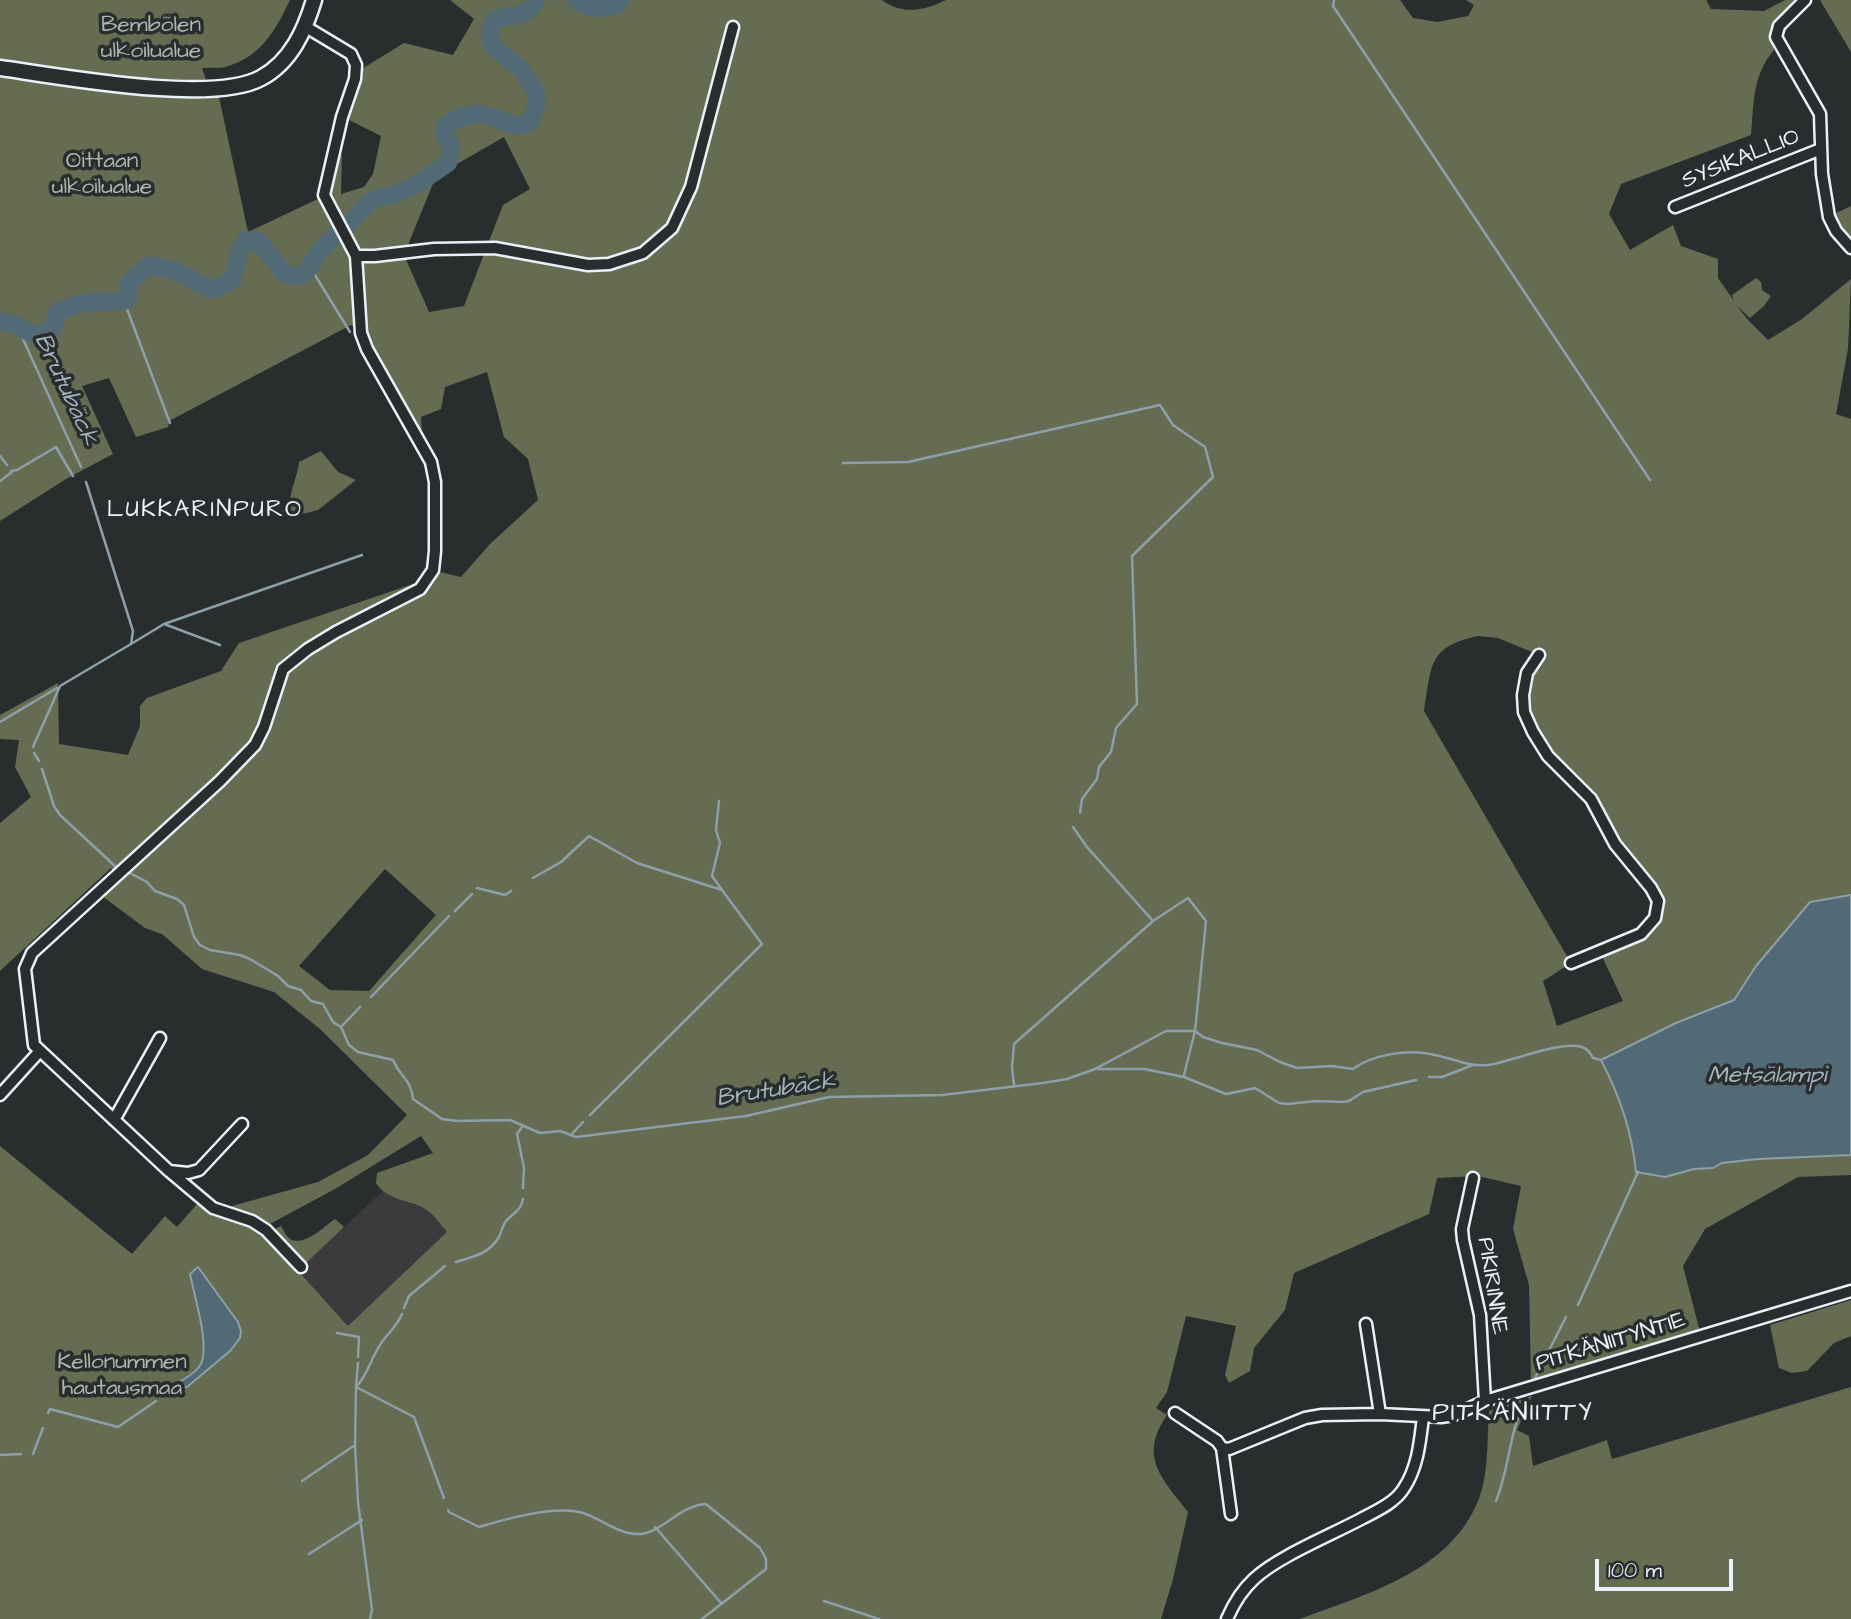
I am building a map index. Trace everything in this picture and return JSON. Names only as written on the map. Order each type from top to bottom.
[{"type":"main road","points":[[0,68],[96,81],[218,89],[245,84],[261,78],[278,66],[292,49],[306,27],[314,0]]},
{"type":"street","points":[[1805,0],[1777,29],[1778,41],[1820,114],[1824,193],[1829,217],[1836,231],[1851,248]]},
{"type":"street","points":[[301,1267],[266,1230],[213,1208],[39,1052],[34,1045],[25,969],[32,953],[220,781],[255,745],[264,727],[283,669],[336,632],[420,589],[433,570],[435,482],[431,462],[366,349],[361,333],[356,256],[324,195],[340,125],[355,79],[356,65],[351,54],[306,27]]},
{"type":"street","points":[[356,256],[434,249],[495,248],[588,265],[609,264],[643,253],[673,228],[691,187],[733,27]]},
{"type":"street","name":"SYSIKALLIO","points":[[1675,207],[1821,149]]},
{"type":"street","points":[[1539,655],[1527,673],[1524,685],[1523,703],[1527,719],[1548,756],[1591,799],[1615,844],[1651,888],[1658,901],[1657,913],[1641,934],[1571,963]]},
{"type":"street","points":[[114,1120],[160,1038]]},
{"type":"street","points":[[0,1095],[39,1052]]},
{"type":"street","points":[[169,1171],[188,1173],[199,1170],[242,1124]]},
{"type":"street","name":"PIKIRINNE","points":[[1473,1178],[1462,1229],[1480,1315],[1485,1401]]},
{"type":"street","name":"PITKÄNIITYNTIE","points":[[1222,1448],[1230,1449],[1306,1418],[1337,1413],[1423,1417],[1454,1415],[1485,1401],[1851,1291]]},
{"type":"street","points":[[1366,1324],[1380,1414]]},
{"type":"street","points":[[1175,1413],[1217,1441],[1222,1448],[1231,1514]]},
{"type":"street","points":[[1227,1619],[1233,1606],[1254,1579],[1277,1563],[1376,1512],[1403,1491],[1418,1456],[1423,1417]]},
{"type":"shaded area","points":[[383,1191],[392,1197],[425,1208],[447,1232],[349,1326],[298,1270]]},
{"type":"green space","points":[[0,0],[290,0],[273,32],[248,57],[225,67],[202,68],[206,80],[219,97],[248,232],[320,198],[329,183],[336,153],[342,155],[341,194],[364,187],[373,174],[381,136],[345,118],[360,70],[404,43],[453,55],[474,19],[450,0],[882,0],[897,8],[913,10],[946,0],[1400,0],[1413,18],[1437,22],[1468,16],[1474,5],[1466,0],[1706,0],[1711,9],[1764,11],[1785,0],[1798,0],[1780,17],[1773,28],[1771,41],[1774,50],[1758,80],[1751,135],[1621,184],[1609,214],[1630,250],[1673,225],[1681,246],[1718,259],[1718,278],[1734,301],[1732,295],[1756,278],[1761,282],[1762,290],[1771,296],[1750,318],[1737,306],[1768,340],[1802,319],[1851,279],[1848,349],[1836,414],[1851,419],[1851,895],[1810,902],[1756,966],[1735,1000],[1676,1023],[1602,1060],[1624,1114],[1636,1172],[1665,1177],[1694,1169],[1713,1168],[1722,1163],[1851,1155],[1851,1175],[1798,1177],[1705,1229],[1683,1266],[1700,1332],[1531,1383],[1529,1285],[1513,1229],[1521,1186],[1478,1176],[1437,1178],[1429,1214],[1294,1273],[1285,1310],[1254,1348],[1250,1371],[1229,1383],[1225,1375],[1236,1326],[1186,1316],[1167,1392],[1156,1408],[1167,1415],[1154,1443],[1157,1466],[1188,1512],[1161,1619],[0,1619],[0,1146],[132,1254],[165,1216],[177,1227],[197,1204],[265,1234],[348,1326],[447,1232],[426,1209],[385,1193],[376,1183],[377,1173],[433,1153],[421,1136],[335,1189],[266,1226],[225,1208],[318,1182],[368,1155],[407,1115],[320,1029],[274,992],[202,969],[162,934],[145,928],[102,896],[121,881],[111,868],[0,971],[0,823],[31,797],[15,767],[19,740],[0,739],[0,715],[58,683],[59,744],[128,755],[140,726],[140,706],[147,698],[221,671],[239,643],[416,583],[435,571],[461,577],[490,544],[538,500],[528,459],[504,437],[487,372],[445,387],[441,409],[421,417],[422,435],[370,349],[362,316],[361,333],[351,325],[169,421],[168,427],[136,437],[109,378],[82,386],[113,454],[66,479],[0,521]],"holes":[[[504,137],[530,189],[503,205],[464,306],[429,312],[404,255],[436,176]],[[1478,636],[1498,638],[1539,655],[1523,695],[1540,745],[1598,811],[1658,907],[1632,938],[1600,952],[1623,1001],[1557,1026],[1543,981],[1571,963],[1424,711],[1435,661],[1449,646]],[[385,869],[436,915],[369,991],[330,990],[299,966]]]},
{"type":"green space","points":[[1820,0],[1851,0],[1851,52]]},
{"type":"green space","points":[[1851,206],[1851,244],[1832,215]]},
{"type":"green space","points":[[321,451],[338,472],[356,480],[318,510],[291,517],[290,497],[299,462]]},
{"type":"green space","points":[[335,1219],[344,1227],[304,1265],[271,1231],[281,1226],[290,1239],[303,1240]]},
{"type":"green space","points":[[1851,1300],[1851,1336],[1834,1343],[1807,1371],[1792,1373],[1779,1368],[1770,1325]]},
{"type":"green space","points":[[1851,1387],[1851,1619],[1300,1619],[1403,1577],[1447,1546],[1465,1525],[1482,1491],[1489,1411],[1532,1396],[1517,1430],[1529,1436],[1533,1466],[1607,1440],[1612,1459]]},
{"type":"water","name":"Metsälampi","points":[[1851,895],[1851,1155],[1722,1163],[1713,1168],[1694,1169],[1665,1177],[1636,1172],[1632,1142],[1624,1114],[1601,1060],[1676,1023],[1734,1000],[1756,966],[1810,902]]},
{"type":"water","points":[[198,1267],[238,1322],[240,1338],[230,1351],[187,1387],[173,1389],[172,1386],[199,1367],[203,1359],[203,1336],[190,1274]]},
{"type":"waterway","points":[[348,225],[369,202],[414,186],[448,163],[452,147],[445,136],[445,126],[452,122],[477,114],[518,125],[531,121],[537,101],[536,92],[522,70],[492,45],[490,30],[496,19],[524,13],[536,0]]},
{"type":"waterway","points":[[576,0],[586,6],[600,8],[616,5],[621,0]]},
{"type":"waterway","points":[[1334,0],[1333,6],[1650,480]]},
{"type":"waterway","points":[[0,322],[13,324],[31,333],[45,332],[54,327],[56,314],[63,309],[89,303],[124,301],[128,298],[129,283],[149,265],[175,271],[210,289],[218,288],[233,279],[240,250],[246,240],[258,241],[285,274],[298,277],[306,272],[320,251],[339,231]]},
{"type":"waterway","points":[[310,267],[350,332]]},
{"type":"waterway","points":[[124,301],[170,423]]},
{"type":"waterway","name":"Brutubäck","points":[[18,328],[81,467]]},
{"type":"waterway","points":[[843,463],[908,462],[1160,405],[1173,425],[1205,447],[1213,477],[1132,556],[1137,704],[1116,728],[1111,752],[1099,767],[1097,779],[1082,799],[1080,813]]},
{"type":"waterway","name":"Brutubäck","points":[[11,471],[56,447],[73,476]]},
{"type":"waterway","name":"Brutubäck","points":[[0,456],[7,465]]},
{"type":"waterway","points":[[0,481],[12,472]]},
{"type":"waterway","name":"Brutubäck","points":[[33,747],[60,686],[131,644],[133,631],[86,482]]},
{"type":"waterway","points":[[164,624],[362,555]]},
{"type":"waterway","points":[[131,644],[164,624],[220,645]]},
{"type":"waterway","points":[[0,722],[57,688]]},
{"type":"waterway","name":"Brutubäck","points":[[34,753],[39,761]]},
{"type":"waterway","name":"Brutubäck","points":[[42,769],[54,806],[60,815],[116,867]]},
{"type":"waterway","points":[[719,801],[716,830],[720,843],[712,876],[722,890]]},
{"type":"waterway","points":[[1014,1085],[1014,1044],[1153,921],[1087,847],[1073,827]]},
{"type":"waterway","points":[[533,878],[561,862],[589,836],[637,863],[722,890],[762,944],[590,1115]]},
{"type":"waterway","name":"Brutubäck","points":[[126,871],[147,882],[155,891],[177,899],[184,905],[194,937],[200,945],[210,950],[250,959],[278,976],[288,986],[301,990],[311,1001],[323,1004],[333,1022],[341,1027],[349,1045],[358,1052],[393,1060],[410,1086],[413,1099],[442,1119],[510,1120],[540,1133],[560,1131],[576,1137],[746,1116],[829,1097],[942,1095],[1043,1083],[1067,1079],[1095,1069],[1166,1031],[1195,1031],[1203,1037],[1222,1043],[1257,1050],[1297,1068],[1332,1066],[1353,1069],[1379,1057],[1411,1052],[1437,1055],[1473,1065],[1488,1065],[1562,1046],[1584,1048],[1593,1058],[1601,1060]]},
{"type":"waterway","points":[[477,888],[505,895],[511,891]]},
{"type":"waterway","points":[[455,911],[472,894]]},
{"type":"waterway","points":[[1153,921],[1188,898],[1206,921],[1195,1031],[1184,1075]]},
{"type":"waterway","points":[[371,997],[449,916]]},
{"type":"waterway","points":[[341,1027],[360,1007]]},
{"type":"waterway","points":[[1429,1077],[1442,1077],[1473,1065]]},
{"type":"waterway","points":[[1098,1069],[1144,1069],[1184,1077],[1226,1094],[1255,1088],[1279,1103],[1288,1104],[1349,1101],[1363,1092],[1416,1080]]},
{"type":"waterway","points":[[571,1135],[583,1122]]},
{"type":"waterway","points":[[522,1127],[517,1134],[524,1168],[523,1188]]},
{"type":"waterway","points":[[1578,1305],[1638,1172]]},
{"type":"waterway","points":[[456,1262],[490,1248],[523,1199]]},
{"type":"waterway","points":[[404,1308],[409,1296],[445,1266]]},
{"type":"waterway","points":[[370,1619],[372,1610],[358,1502],[356,1387],[378,1348],[402,1314]]},
{"type":"waterway","points":[[1535,1378],[1566,1317]]},
{"type":"waterway","points":[[337,1333],[359,1337],[358,1357]]},
{"type":"waterway","points":[[358,1363],[356,1387],[414,1417],[444,1498]]},
{"type":"waterway","points":[[164,1396],[173,1389]]},
{"type":"waterway","points":[[48,1413],[50,1409],[118,1427],[156,1401]]},
{"type":"waterway","points":[[1496,1501],[1524,1403]]},
{"type":"waterway","points":[[33,1454],[43,1428]]},
{"type":"waterway","points":[[302,1481],[355,1445]]},
{"type":"waterway","points":[[0,1455],[21,1454]]},
{"type":"waterway","points":[[448,1510],[479,1527],[538,1513],[573,1511],[622,1531],[639,1534],[656,1529],[688,1509],[706,1504],[760,1548],[766,1559],[766,1569],[702,1619]]},
{"type":"waterway","points":[[309,1554],[362,1520]]},
{"type":"waterway","points":[[655,1527],[722,1604]]},
{"type":"waterway","points":[[824,1601],[879,1619]]},
{"type":"district","name":"LUKKARINPURO","points":[[205,511]]},
{"type":"district","name":"PITKÄNIITTY","points":[[1513,1415]]},
{"type":"park label","name":"Bembölen ulkoilualue","points":[[151,39]]},
{"type":"park label","name":"Oittaan ulkoilualue","points":[[102,175]]},
{"type":"park label","name":"Kellonummen hautausmaa","points":[[122,1376]]}]
